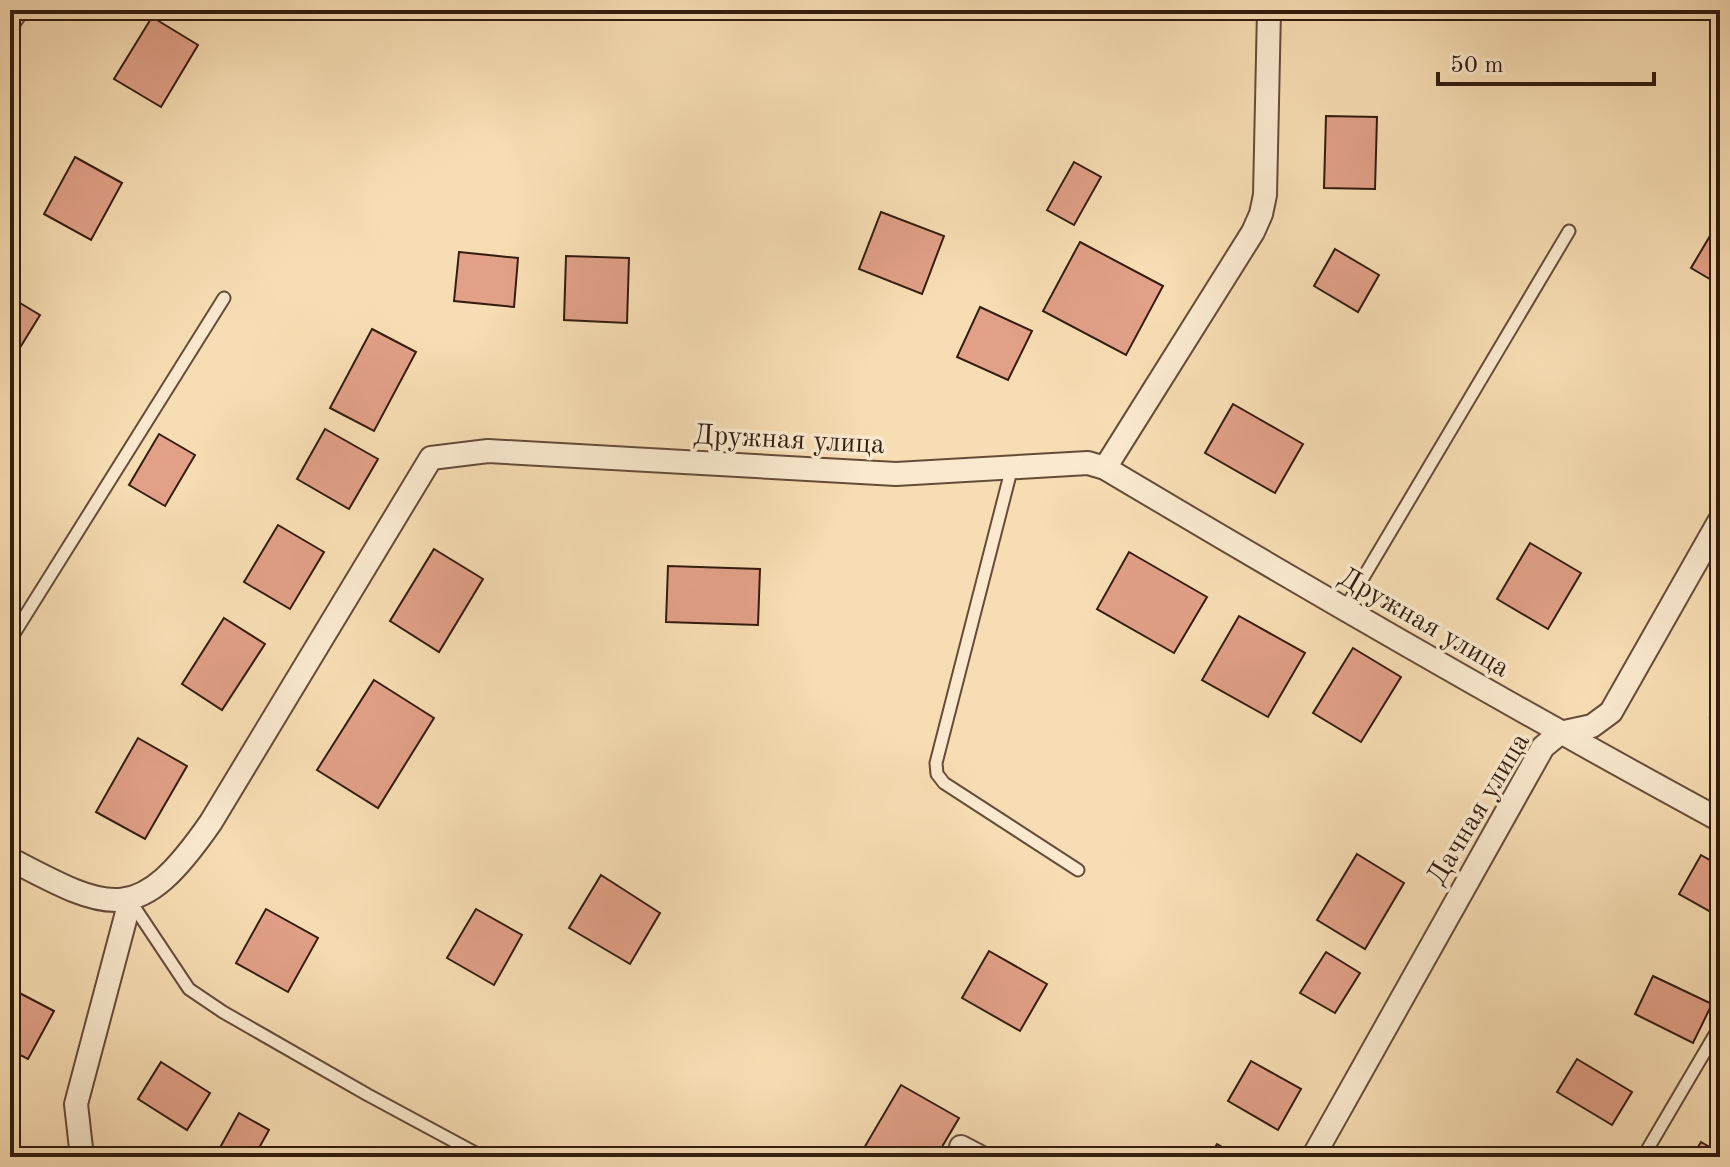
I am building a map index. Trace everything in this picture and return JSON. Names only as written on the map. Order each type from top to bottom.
[{"type":"street","points":[[10,20],[17,10]]},
{"type":"street","points":[[1105,468],[1253,232],[1261,214],[1265,195],[1269,10]]},
{"type":"street","name":"Дружная улица","points":[[130,901],[157,886],[187,857],[211,822],[431,458],[488,451],[896,474],[1078,462],[1105,468],[1344,610],[1720,820]]},
{"type":"street","name":"Дачная улица","points":[[1313,1157],[1543,747],[1560,733],[1592,726],[1611,712],[1720,520]]},
{"type":"street","points":[[10,859],[68,890],[103,901],[130,901],[76,1104],[82,1157]]},
{"type":"lane","points":[[1344,610],[1569,231]]},
{"type":"lane","points":[[10,640],[224,298]]},
{"type":"lane","points":[[1013,466],[936,763],[937,774],[944,783],[1078,870]]},
{"type":"lane","points":[[130,901],[189,989],[223,1012],[368,1095],[483,1157]]},
{"type":"lane","points":[[1643,1157],[1720,1026]]},
{"type":"building","points":[[152,17],[198,45],[161,107],[114,79]]},
{"type":"building","points":[[1326,116],[1377,117],[1375,189],[1324,188]]},
{"type":"building","points":[[75,157],[122,183],[91,240],[44,214]]},
{"type":"building","points":[[1074,162],[1101,177],[1074,225],[1047,210]]},
{"type":"building","points":[[881,212],[944,236],[922,294],[859,269]]},
{"type":"building","points":[[1720,219],[1720,285],[1691,268]]},
{"type":"building","points":[[1080,242],[1163,286],[1126,355],[1043,311]]},
{"type":"building","points":[[1335,249],[1379,275],[1358,312],[1314,286]]},
{"type":"building","points":[[459,252],[518,258],[514,307],[454,301]]},
{"type":"building","points":[[566,256],[629,258],[627,323],[564,320]]},
{"type":"building","points":[[10,297],[40,315],[10,364]]},
{"type":"building","points":[[980,307],[1032,331],[1008,380],[957,357]]},
{"type":"building","points":[[372,329],[416,352],[374,431],[330,408]]},
{"type":"building","points":[[1233,404],[1303,444],[1275,493],[1205,453]]},
{"type":"building","points":[[325,429],[378,459],[349,509],[297,479]]},
{"type":"building","points":[[159,434],[195,455],[165,506],[129,485]]},
{"type":"building","points":[[278,525],[324,552],[290,609],[244,582]]},
{"type":"building","points":[[1530,543],[1581,573],[1548,629],[1497,599]]},
{"type":"building","points":[[434,549],[483,579],[439,652],[390,621]]},
{"type":"building","points":[[1129,552],[1207,597],[1174,653],[1097,609]]},
{"type":"building","points":[[668,566],[760,569],[758,625],[666,622]]},
{"type":"building","points":[[1239,616],[1305,653],[1268,717],[1202,680]]},
{"type":"building","points":[[224,618],[265,644],[222,710],[182,684]]},
{"type":"building","points":[[1353,648],[1401,677],[1361,742],[1313,713]]},
{"type":"building","points":[[374,680],[434,718],[378,808],[317,770]]},
{"type":"building","points":[[1720,701],[1720,723],[1710,717]]},
{"type":"building","points":[[138,738],[187,766],[145,839],[96,812]]},
{"type":"building","points":[[1357,854],[1404,883],[1365,949],[1317,920]]},
{"type":"building","points":[[1701,855],[1720,866],[1720,917],[1679,894]]},
{"type":"building","points":[[601,875],[660,913],[630,964],[569,928]]},
{"type":"building","points":[[266,909],[318,938],[288,992],[236,963]]},
{"type":"building","points":[[476,909],[522,935],[494,985],[447,958]]},
{"type":"building","points":[[989,951],[1047,984],[1020,1031],[962,998]]},
{"type":"building","points":[[1326,952],[1360,973],[1335,1013],[1300,993]]},
{"type":"building","points":[[1653,976],[1712,1004],[1693,1043],[1635,1014]]},
{"type":"building","points":[[10,988],[54,1011],[28,1059],[10,1050]]},
{"type":"building","points":[[1577,1059],[1632,1092],[1612,1125],[1557,1092]]},
{"type":"building","points":[[1251,1061],[1301,1089],[1278,1130],[1228,1101]]},
{"type":"building","points":[[161,1062],[210,1093],[187,1130],[138,1099]]},
{"type":"building","points":[[901,1085],[959,1118],[936,1157],[881,1157],[864,1148]]},
{"type":"building","points":[[239,1113],[269,1130],[254,1157],[225,1157],[217,1153]]},
{"type":"building","points":[[1701,1142],[1720,1153],[1720,1157],[1692,1157]]},
{"type":"building","points":[[1217,1144],[1239,1157],[1209,1157]]}]
